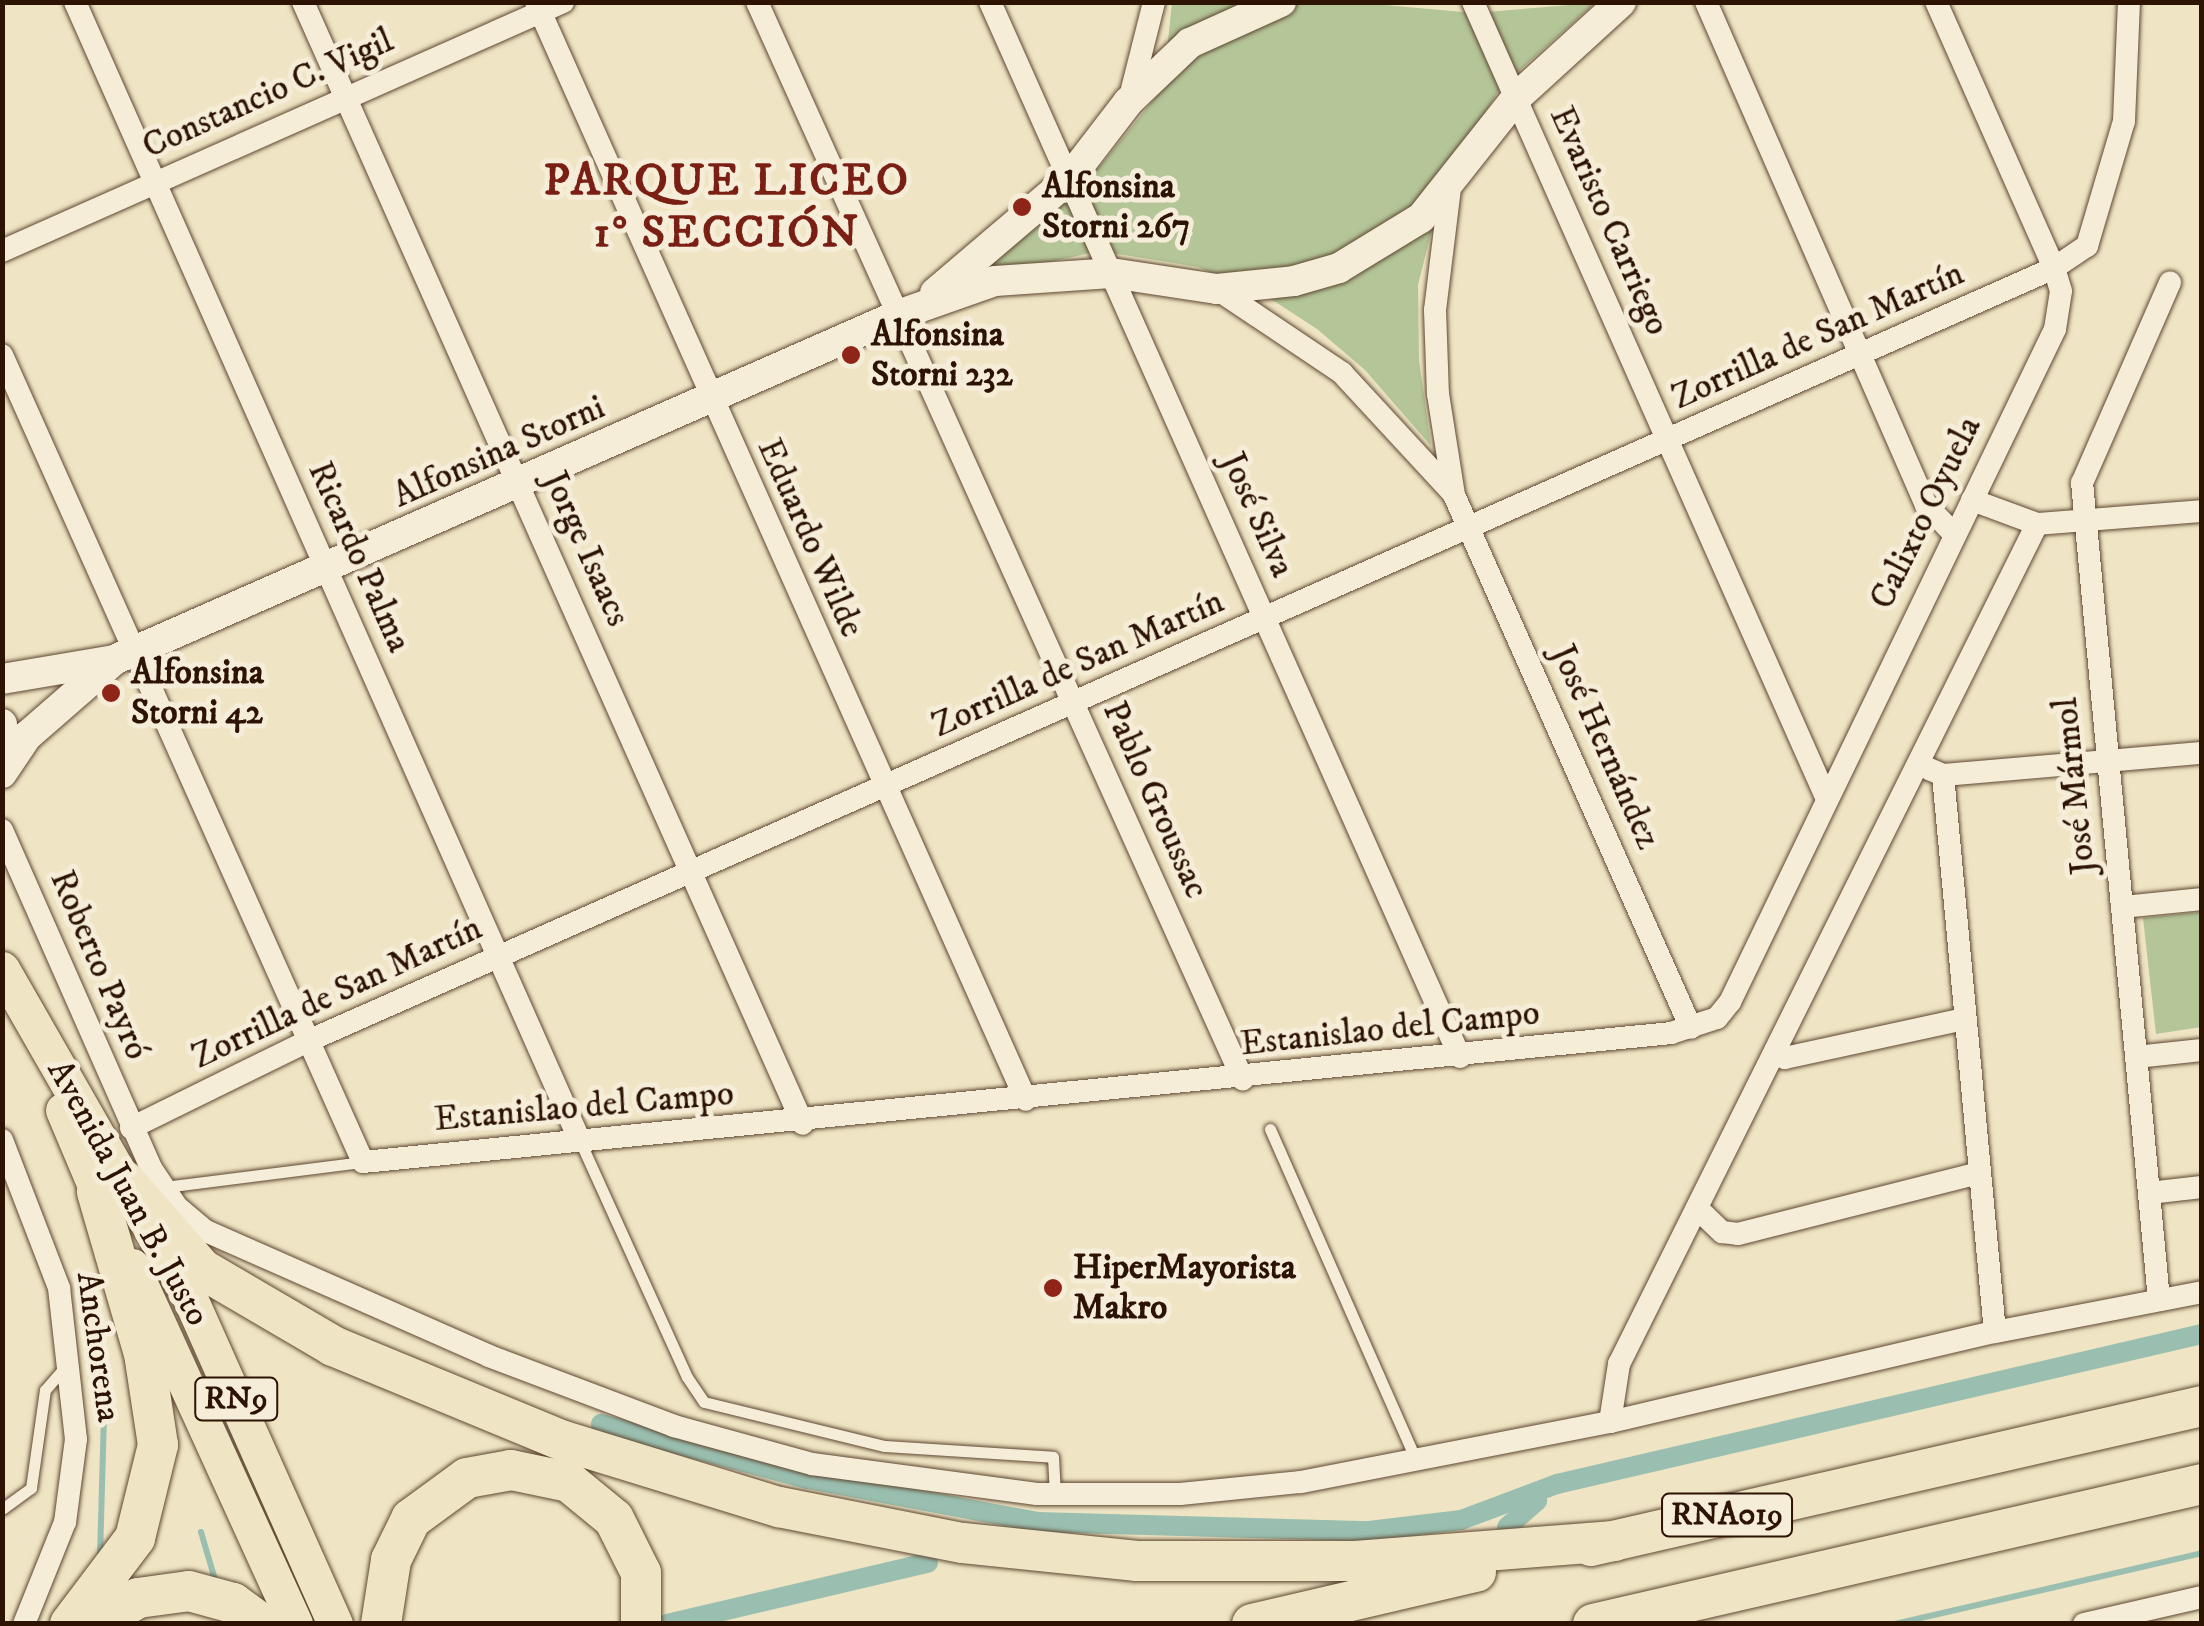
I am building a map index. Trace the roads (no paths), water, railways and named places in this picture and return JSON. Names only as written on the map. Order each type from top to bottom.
[{"type":"highway","points":[[128,1186],[202,1269],[333,1346],[564,1441],[779,1507],[963,1543],[1137,1560],[1355,1561],[1614,1541]]},
{"type":"highway","points":[[70,1624],[135,1538],[158,1445],[128,1186]]},
{"type":"highway","name":"RNA019","points":[[1252,1624],[2202,1406]]},
{"type":"highway","points":[[381,1624],[391,1560],[411,1518],[468,1478],[511,1470],[568,1482],[614,1518],[640,1572],[642,1624]]},
{"type":"highway","name":"RNA019","points":[[1593,1624],[2202,1484]]},
{"type":"highway","points":[[95,1624],[138,1598],[189,1591],[233,1603],[262,1624]]},
{"type":"main road","name":"Avenida Juan B. Justo","points":[[7,977],[196,1311],[335,1624]]},
{"type":"main road","name":"Avenida Juan B. Justo","points":[[128,1186],[295,1624]]},
{"type":"street","name":"Ricardo Palma","points":[[75,2],[580,1139]]},
{"type":"street","name":"Jorge Isaacs","points":[[303,2],[803,1124]]},
{"type":"street","name":"Constancio C. Vigil","points":[[2,251],[347,99],[538,8],[563,2]]},
{"type":"street","name":"Pablo Groussac","points":[[758,2],[905,312],[1073,704],[1243,1080]]},
{"type":"street","name":"José Silva","points":[[990,2],[1460,1056]]},
{"type":"street","points":[[1128,102],[1154,2]]},
{"type":"street","name":"Alfonsina Storni","points":[[905,312],[994,249],[1069,179],[1128,102],[1190,43],[1281,2]]},
{"type":"street","name":"Evaristo Carriego","points":[[1472,2],[1826,797]]},
{"type":"street","name":"Alfonsina Storni","points":[[2,679],[125,655],[905,312],[995,281],[1111,273],[1217,289],[1294,281],[1339,268],[1398,238],[1450,188],[1516,96],[1621,2]]},
{"type":"street","points":[[1706,2],[1926,505],[1954,534]]},
{"type":"street","points":[[1936,2],[2054,268],[2087,246],[2124,121],[2129,2]]},
{"type":"street","name":"Eduardo Wilde","points":[[538,8],[1026,1100]]},
{"type":"street","name":"José Hernández","points":[[1450,188],[1435,340],[1454,495],[1692,1028]]},
{"type":"street","name":"Zorrilla de San Martín","points":[[131,1128],[308,1041],[2054,268]]},
{"type":"street","name":"Calixto Oyuela","points":[[1692,1028],[1717,1018],[1730,1002],[2055,328],[2061,290],[2054,268]]},
{"type":"street","name":"José Mármol","points":[[2158,1300],[2084,523],[2084,467],[2170,283]]},
{"type":"street","name":"José Hernández","points":[[1217,289],[1342,373],[1454,495]]},
{"type":"street","points":[[2,355],[125,655],[363,1162]]},
{"type":"street","points":[[1972,500],[2036,524],[2084,523],[2202,510]]},
{"type":"street","points":[[1610,1422],[1619,1364],[1774,1053],[1932,770],[2036,524]]},
{"type":"street","name":"Alfonsina Storni","points":[[2,772],[27,736],[125,655]]},
{"type":"street","points":[[2,724],[2,764]]},
{"type":"street","points":[[1932,770],[2109,762],[2202,753]]},
{"type":"street","points":[[1932,770],[1964,1019],[1995,1332]]},
{"type":"street","name":"Roberto Payró","points":[[2,830],[131,1128],[128,1186],[192,1219],[234,1248],[428,1332],[674,1426],[855,1473],[1055,1495],[1238,1490],[1610,1422],[1995,1332],[2202,1292]]},
{"type":"street","points":[[2122,906],[2202,899]]},
{"type":"street","points":[[1774,1053],[1785,1058],[1964,1019]]},
{"type":"street","name":"Estanislao del Campo","points":[[363,1162],[1243,1080],[1692,1028]]},
{"type":"street","points":[[2136,1057],[2202,1050]]},
{"type":"street","name":"Anchorena","points":[[2,1140],[50,1255],[72,1361],[74,1474],[56,1554],[24,1624]]},
{"type":"street","points":[[1696,1208],[1722,1232],[1738,1234],[1979,1173]]},
{"type":"street","points":[[2149,1193],[2202,1187]]},
{"type":"street","points":[[2084,1624],[2202,1597]]},
{"type":"lane","points":[[1270,1129],[1416,1460]]},
{"type":"lane","points":[[580,1139],[687,1377],[704,1402],[885,1446],[1053,1457],[1055,1495]]},
{"type":"lane","points":[[128,1186],[363,1162]]},
{"type":"lane","points":[[2,1510],[31,1488],[45,1390],[72,1361]]},
{"type":"waterway","points":[[601,1424],[808,1479],[1037,1522],[1369,1531],[1461,1520],[1557,1484],[2202,1334]]},
{"type":"waterway","points":[[100,1557],[104,1418]]},
{"type":"waterway","points":[[1507,1527],[1537,1501]]},
{"type":"waterway","points":[[201,1532],[216,1583]]},
{"type":"waterway","points":[[1895,1624],[2202,1553]]},
{"type":"waterway","points":[[667,1624],[928,1563]]},
{"type":"place","name":"Alfonsina Storni 267","points":[[1022,207]]},
{"type":"place","name":"Alfonsina Storni 232","points":[[851,355]]},
{"type":"place","name":"Alfonsina Storni 42","points":[[111,693]]},
{"type":"place","name":"HiperMayorista Makro","points":[[1053,1288]]},
{"type":"district","name":"PARQUE LICEO 1° SECCIÓN","points":[[727,208]]}]
